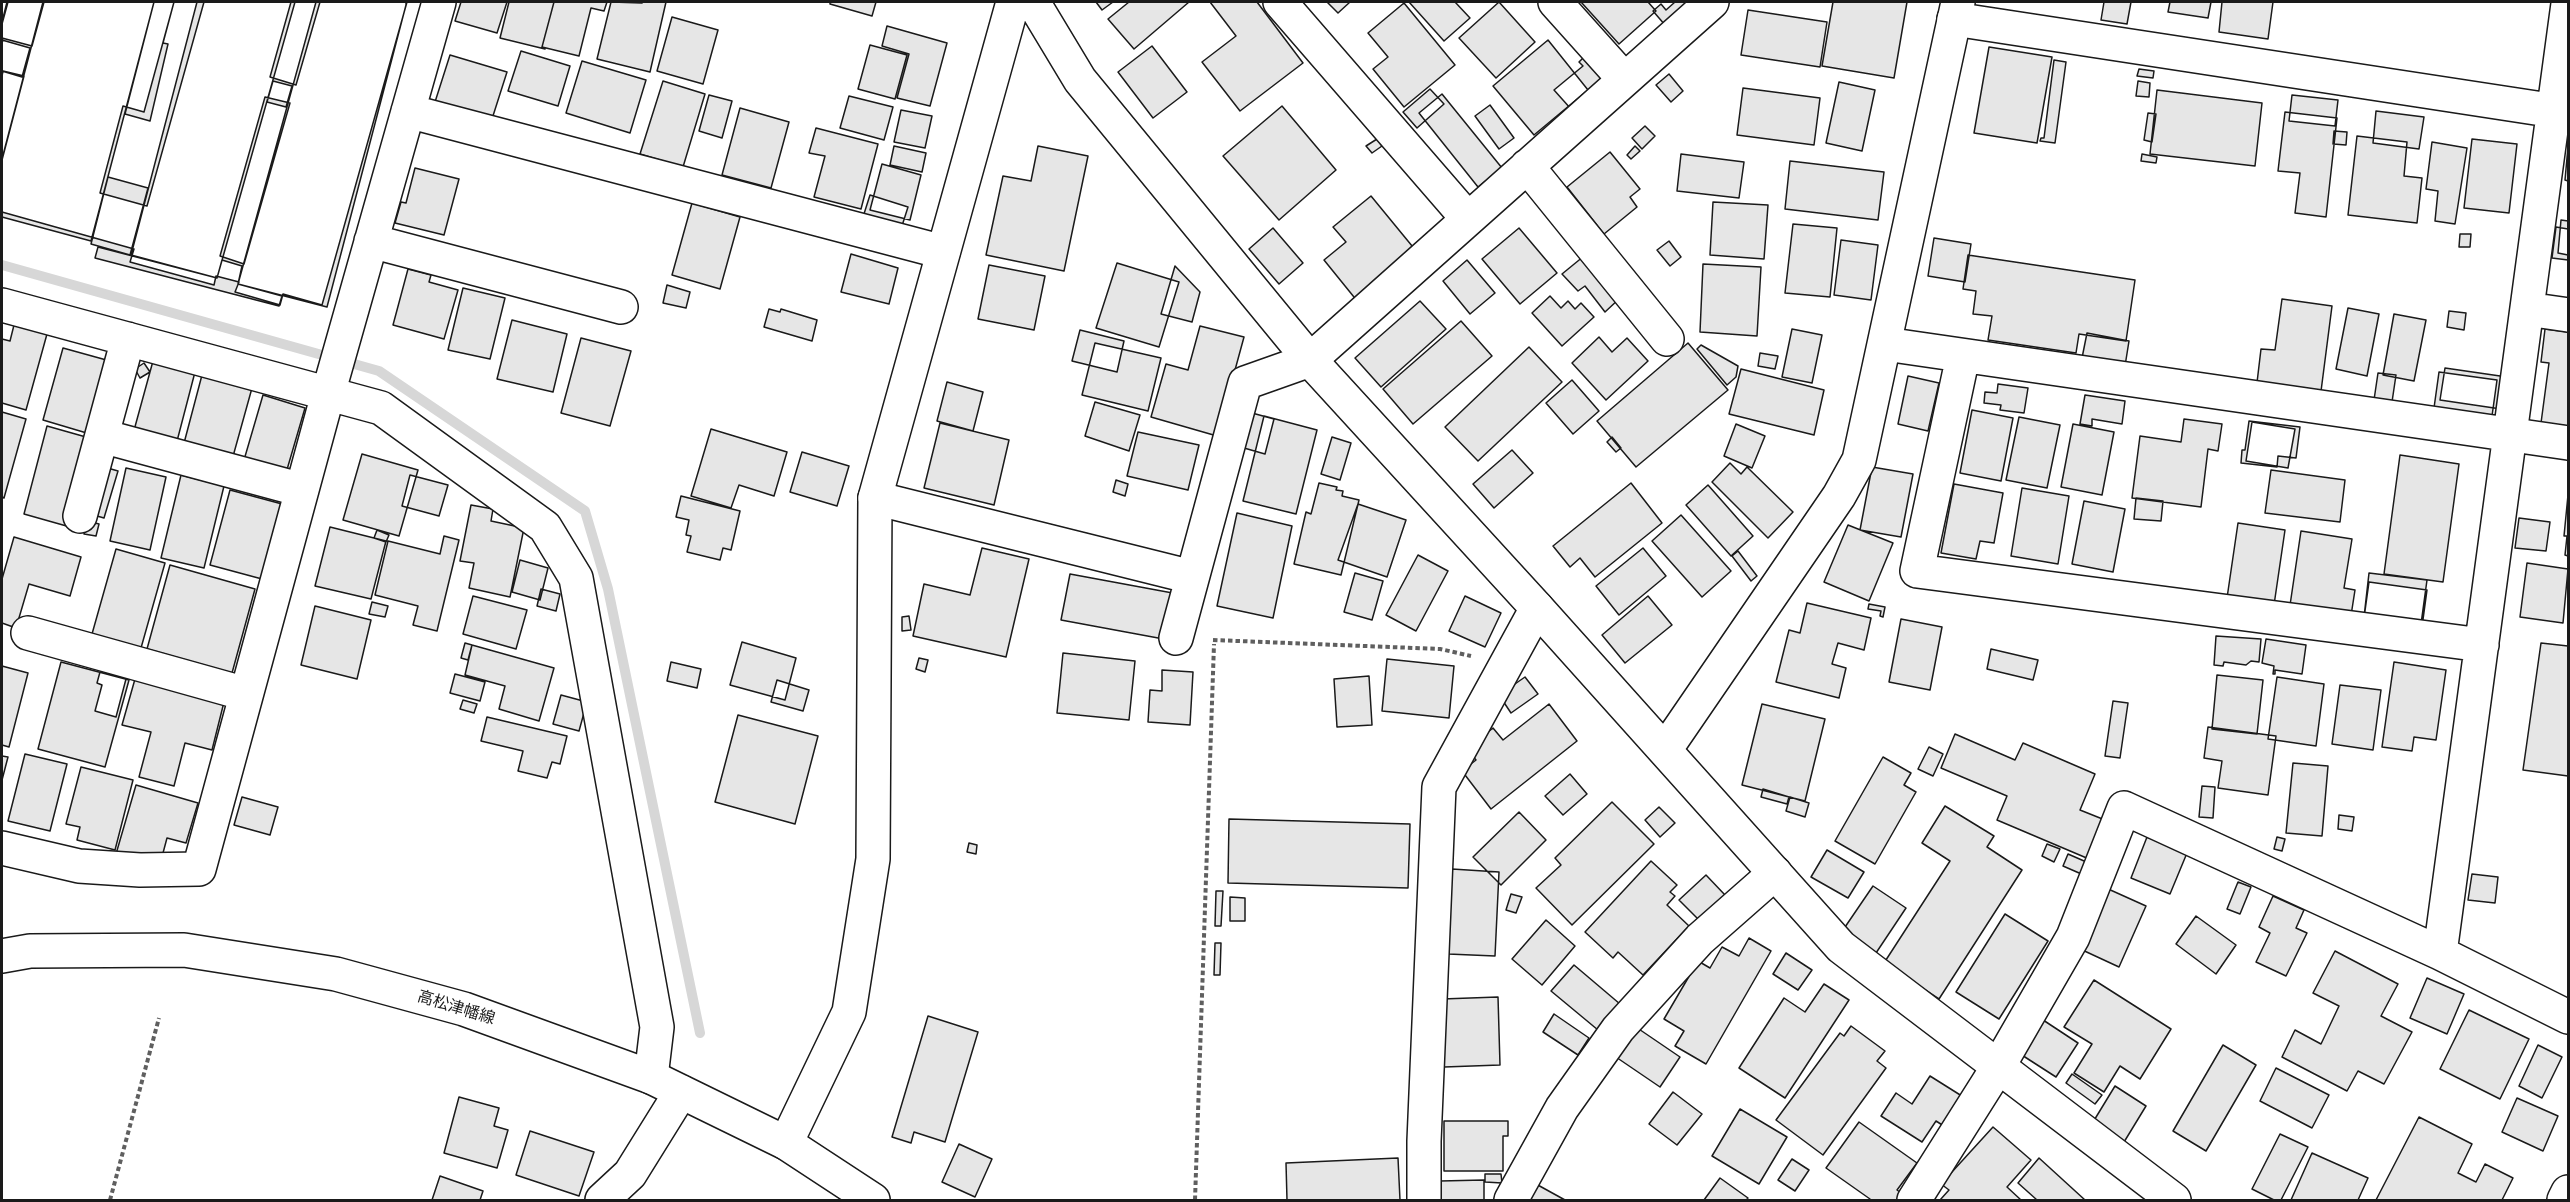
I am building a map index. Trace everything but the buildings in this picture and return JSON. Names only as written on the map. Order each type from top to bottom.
[{"type":"street","points":[[2,848],[80,866],[140,870],[200,868],[331,384],[439,2]]},
{"type":"street","points":[[786,1143],[849,1012],[873,859],[876,498],[1013,2]]},
{"type":"street","points":[[1033,2],[1080,80],[1310,360],[1537,608],[1841,947],[2174,1200]]},
{"type":"street","points":[[1280,2],[1468,219]]},
{"type":"street","points":[[1555,2],[1624,79]]},
{"type":"street","points":[[1176,638],[1245,383],[1310,360],[1712,2]]},
{"type":"street","points":[[2440,953],[2527,309],[2561,112],[2568,3]]},
{"type":"street","points":[[1665,750],[1839,496],[1859,460],[1956,10],[2561,112]]},
{"type":"street","points":[[408,111],[943,252]]},
{"type":"street","points":[[1527,166],[1667,339]]},
{"type":"street","points":[[371,241],[621,307]]},
{"type":"street","points":[[2,305],[128,339],[331,384],[381,408],[545,526],[576,578],[657,1027],[651,1077]]},
{"type":"street","points":[[2527,309],[2568,315]]},
{"type":"street","points":[[80,516],[128,339]]},
{"type":"street","points":[[1885,344],[2568,443]]},
{"type":"street","points":[[1963,356],[1917,571],[2482,645]]},
{"type":"street","points":[[102,436],[302,490]]},
{"type":"street","points":[[876,498],[1192,577]]},
{"type":"street","points":[[1424,1200],[1424,1141],[1439,787],[1537,608]]},
{"type":"street","points":[[28,633],[246,694]]},
{"type":"street","points":[[1914,1200],[1998,1066],[2073,937],[2124,808],[2440,953],[2568,1017]]},
{"type":"street","points":[[1511,1200],[1562,1108],[1618,1029],[1700,939],[1775,873]]},
{"type":"street","name":"高松津幡線","points":[[2,956],[30,951],[184,950],[336,974],[464,1009],[651,1077],[786,1143],[873,1200]]},
{"type":"street","points":[[602,1200],[630,1174],[681,1092]]},
{"type":"street","points":[[2564,1200],[2568,1192]]},
{"type":"path","points":[[1176,638],[1440,649],[1505,665]]},
{"type":"path","points":[[1195,1200],[1214,640]]},
{"type":"path","points":[[110,1200],[159,1018]]},
{"type":"waterway","points":[[2,265],[379,371],[585,511],[608,589],[700,1033]]}]
